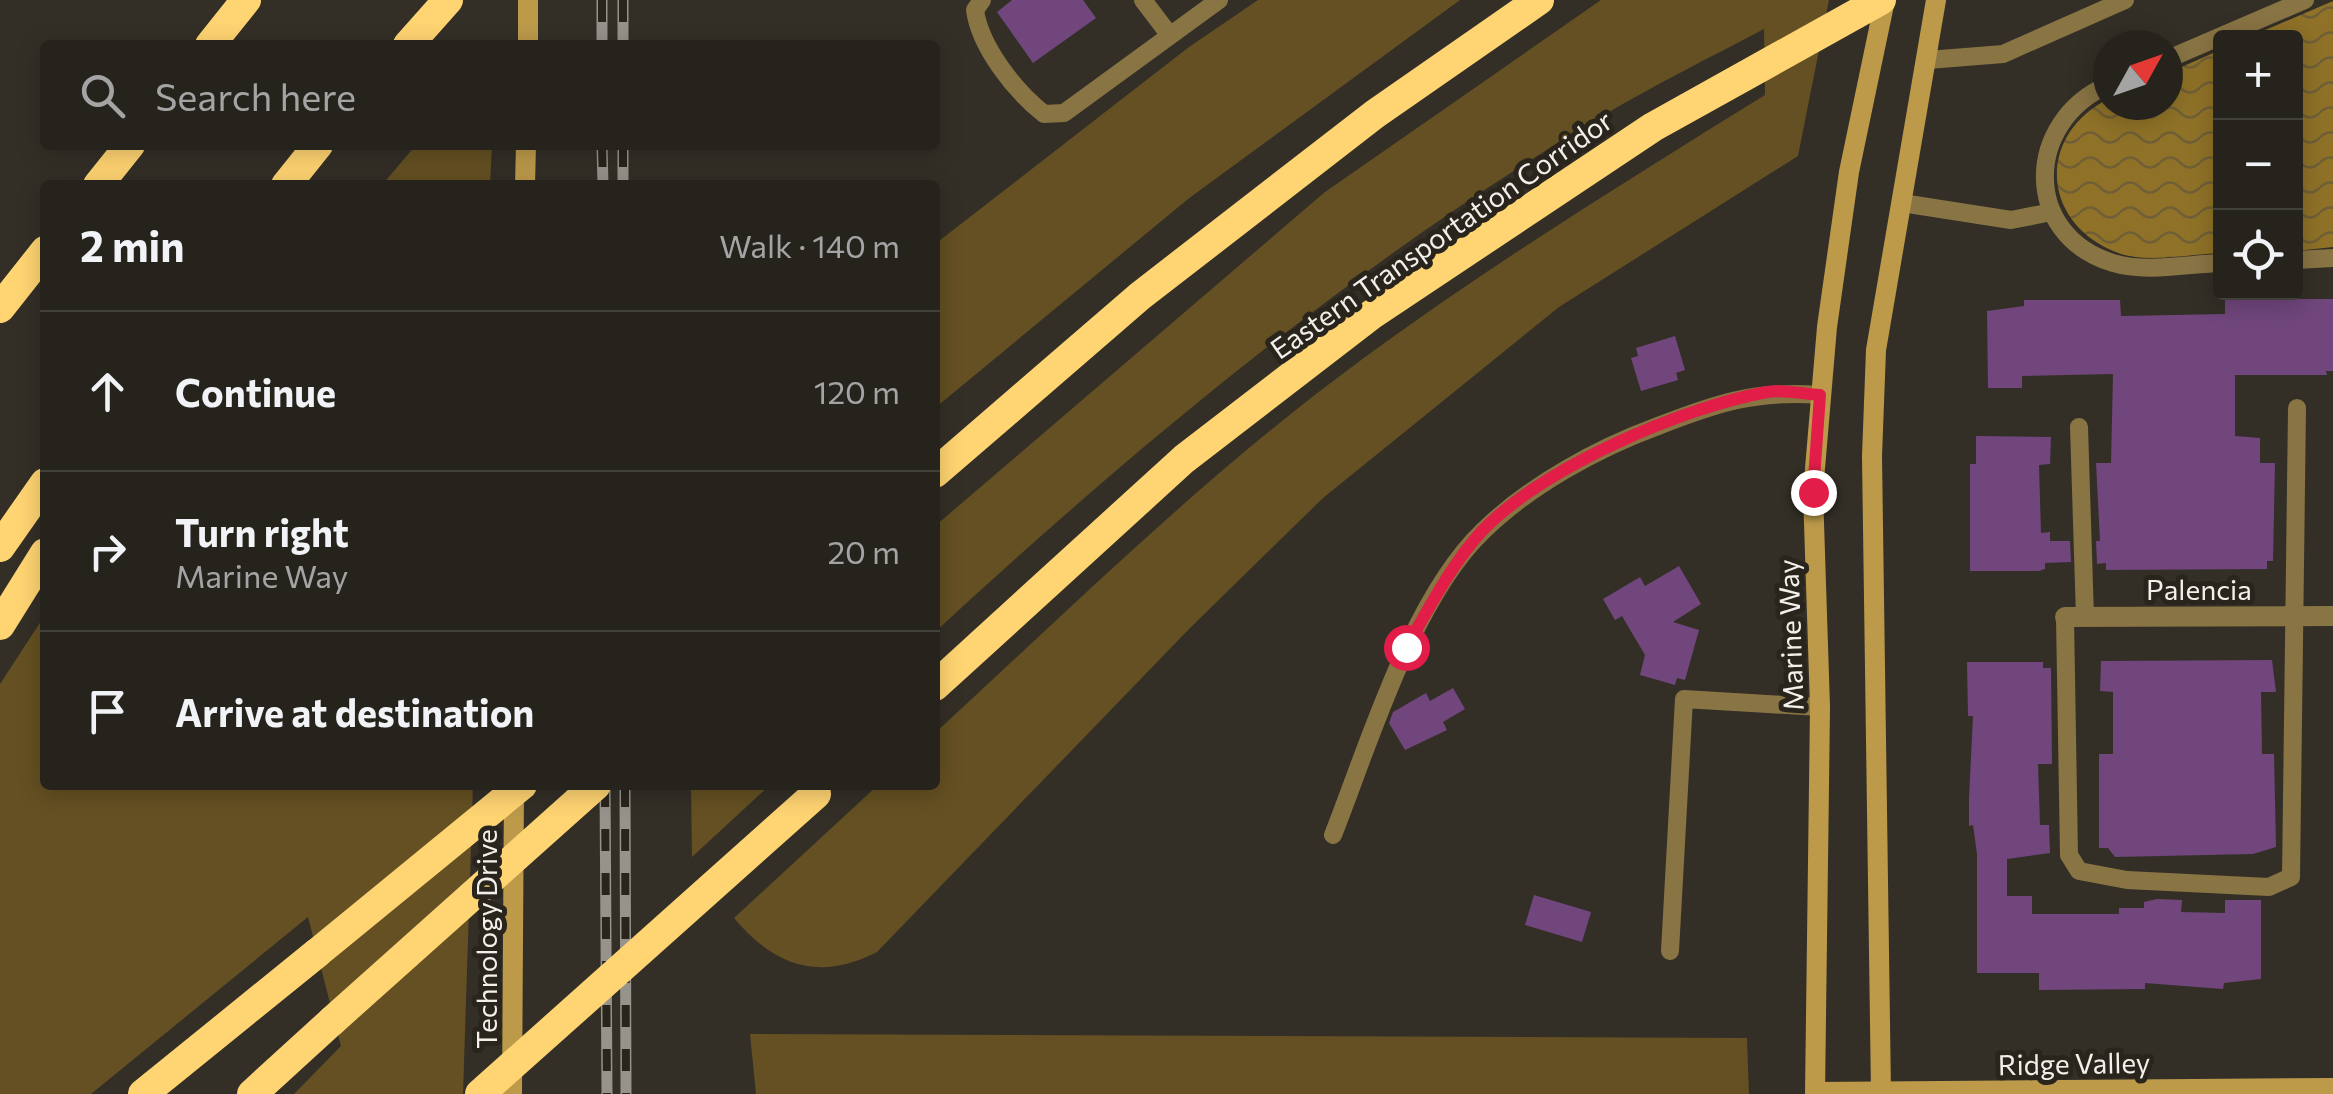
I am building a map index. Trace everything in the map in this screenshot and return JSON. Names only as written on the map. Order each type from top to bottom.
[{"type":"highway","points":[[214,40],[246,0]]},
{"type":"highway","points":[[412,40],[448,0]]},
{"type":"highway","points":[[940,469],[1156,284],[1375,114],[1539,0]]},
{"type":"highway","name":"Eastern Transportation Corridor","points":[[940,681],[1184,459],[1371,315],[1653,127],[1883,0]]},
{"type":"highway","points":[[102,180],[126,150]]},
{"type":"highway","points":[[290,180],[314,150]]},
{"type":"highway","points":[[0,308],[40,258]]},
{"type":"highway","points":[[0,547],[40,490]]},
{"type":"highway","points":[[0,625],[40,561]]},
{"type":"highway","points":[[143,1094],[516,790]]},
{"type":"highway","points":[[252,1094],[590,790]]},
{"type":"highway","points":[[480,1094],[821,790]]},
{"type":"highway","points":[[502,1094],[592,996]]},
{"type":"main road","points":[[528,0],[528,40]]},
{"type":"main road","name":"Marine Way","points":[[1815,1093],[1820,707],[1813,492],[1820,395],[1848,172],[1883,0]]},
{"type":"main road","points":[[1881,1093],[1872,456],[1876,350],[1936,0]]},
{"type":"main road","points":[[525,180],[526,150]]},
{"type":"main road","name":"Technology Drive","points":[[512,1094],[514,790]]},
{"type":"main road","name":"Ridge Valley","points":[[1815,1093],[2333,1088]]},
{"type":"street","name":"Palencia","points":[[2075,617],[2333,616]]},
{"type":"lane","points":[[982,0],[975,10],[978,32],[1030,102],[1044,114],[1064,112],[1218,0]]},
{"type":"lane","points":[[1143,0],[1168,33]]},
{"type":"lane","points":[[1928,60],[2003,54],[2125,0]]},
{"type":"lane","points":[[2183,53],[2305,0]]},
{"type":"lane","points":[[2093,94],[2070,108],[2054,134],[2044,188],[2052,212],[2066,234],[2087,251],[2115,264],[2213,263]]},
{"type":"lane","points":[[1902,203],[2010,220],[2052,212]]},
{"type":"lane","points":[[2303,260],[2333,258]]},
{"type":"lane","points":[[1334,836],[1406,647],[1482,532],[1532,492],[1622,439],[1700,410],[1771,391],[1820,395]]},
{"type":"lane","points":[[2079,426],[2068,855],[2079,871],[2127,880],[2269,886],[2291,878],[2292,616],[2299,509],[2297,408]]},
{"type":"lane","points":[[1670,951],[1684,699],[1820,707]]},
{"type":"shaded area","points":[[1258,0],[1460,0],[1188,199],[940,404],[940,240],[1189,47]]},
{"type":"shaded area","points":[[1601,0],[1829,0],[1798,156],[1559,307],[1323,498],[1189,629],[877,952],[836,966],[817,967],[782,958],[765,948],[734,918],[873,790],[940,790],[940,728],[1122,559],[1266,434],[1370,353],[1481,276],[1765,95],[1764,29],[1624,104],[1514,171],[1340,292],[1174,422],[940,627],[940,522],[1325,192]]},
{"type":"shaded area","points":[[412,150],[492,150],[490,180],[386,180]]},
{"type":"shaded area","points":[[40,623],[40,790],[473,790],[463,1094],[294,1094],[341,1046],[308,917],[91,1094],[0,1094],[0,684]]},
{"type":"shaded area","points":[[691,790],[765,790],[692,857]]},
{"type":"shaded area","points":[[750,1034],[1747,1038],[1749,1094],[756,1094]]},
{"type":"water","points":[[2333,1],[2333,247],[2303,250],[2303,30],[2265,30]]},
{"type":"water","points":[[2213,53],[2213,254],[2144,258],[2121,254],[2095,241],[2075,224],[2057,181],[2059,158],[2068,135],[2093,109],[2093,120],[2183,120],[2183,66]]},
{"type":"building","points":[[1012,0],[1083,0],[1096,18],[1033,63],[997,12]]},
{"type":"building","points":[[2333,299],[2333,371],[2326,371],[2327,375],[2235,375],[2235,436],[2260,438],[2260,463],[2275,463],[2273,561],[2267,561],[2267,569],[2106,570],[2106,563],[2097,564],[2096,541],[2100,541],[2096,463],[2111,463],[2113,374],[2022,376],[2022,388],[1988,388],[1987,311],[2024,306],[2024,300],[2120,300],[2121,316],[2225,314],[2225,300]]},
{"type":"building","points":[[1675,336],[1685,370],[1676,373],[1678,380],[1641,391],[1631,358],[1638,356],[1636,348]]},
{"type":"building","points":[[1976,436],[2051,437],[2050,464],[2039,465],[2041,533],[2050,532],[2050,541],[2070,541],[2071,562],[2045,563],[2045,569],[2039,571],[1970,571],[1970,464],[1976,464]]},
{"type":"building","points":[[1679,566],[1701,604],[1673,622],[1699,630],[1685,680],[1677,678],[1675,685],[1640,675],[1645,655],[1622,616],[1615,620],[1603,599],[1640,577],[1645,586]]},
{"type":"building","points":[[2272,660],[2276,692],[2261,692],[2262,754],[2274,754],[2276,847],[2253,854],[2115,857],[2108,848],[2099,848],[2099,754],[2113,754],[2113,692],[2100,691],[2101,661]]},
{"type":"building","points":[[1967,662],[2043,662],[2043,668],[2051,668],[2052,764],[2038,764],[2040,825],[2049,825],[2050,853],[2007,859],[2007,896],[2032,896],[2032,914],[2119,914],[2119,908],[2144,908],[2144,902],[2157,899],[2182,900],[2181,912],[2225,913],[2225,900],[2261,900],[2261,979],[2224,983],[2223,989],[2145,983],[2145,989],[2039,990],[2039,973],[1977,973],[1977,854],[1973,825],[1969,826],[1973,716],[1968,716]]},
{"type":"building","points":[[1453,688],[1465,709],[1443,722],[1447,730],[1405,750],[1389,723],[1393,712],[1426,693],[1430,701]]},
{"type":"building","points":[[1534,895],[1591,912],[1582,942],[1525,925]]},
{"type":"railway","points":[[602,0],[602,40]]},
{"type":"railway","points":[[623,0],[623,40]]},
{"type":"railway","points":[[602,150],[603,180]]},
{"type":"railway","points":[[623,150],[623,180]]},
{"type":"railway","points":[[605,790],[607,1094]]},
{"type":"railway","points":[[625,790],[626,1094]]},
{"type":"route","points":[[1406,647],[1482,532],[1532,492],[1622,439],[1700,410],[1771,391],[1820,395],[1813,492]]}]
